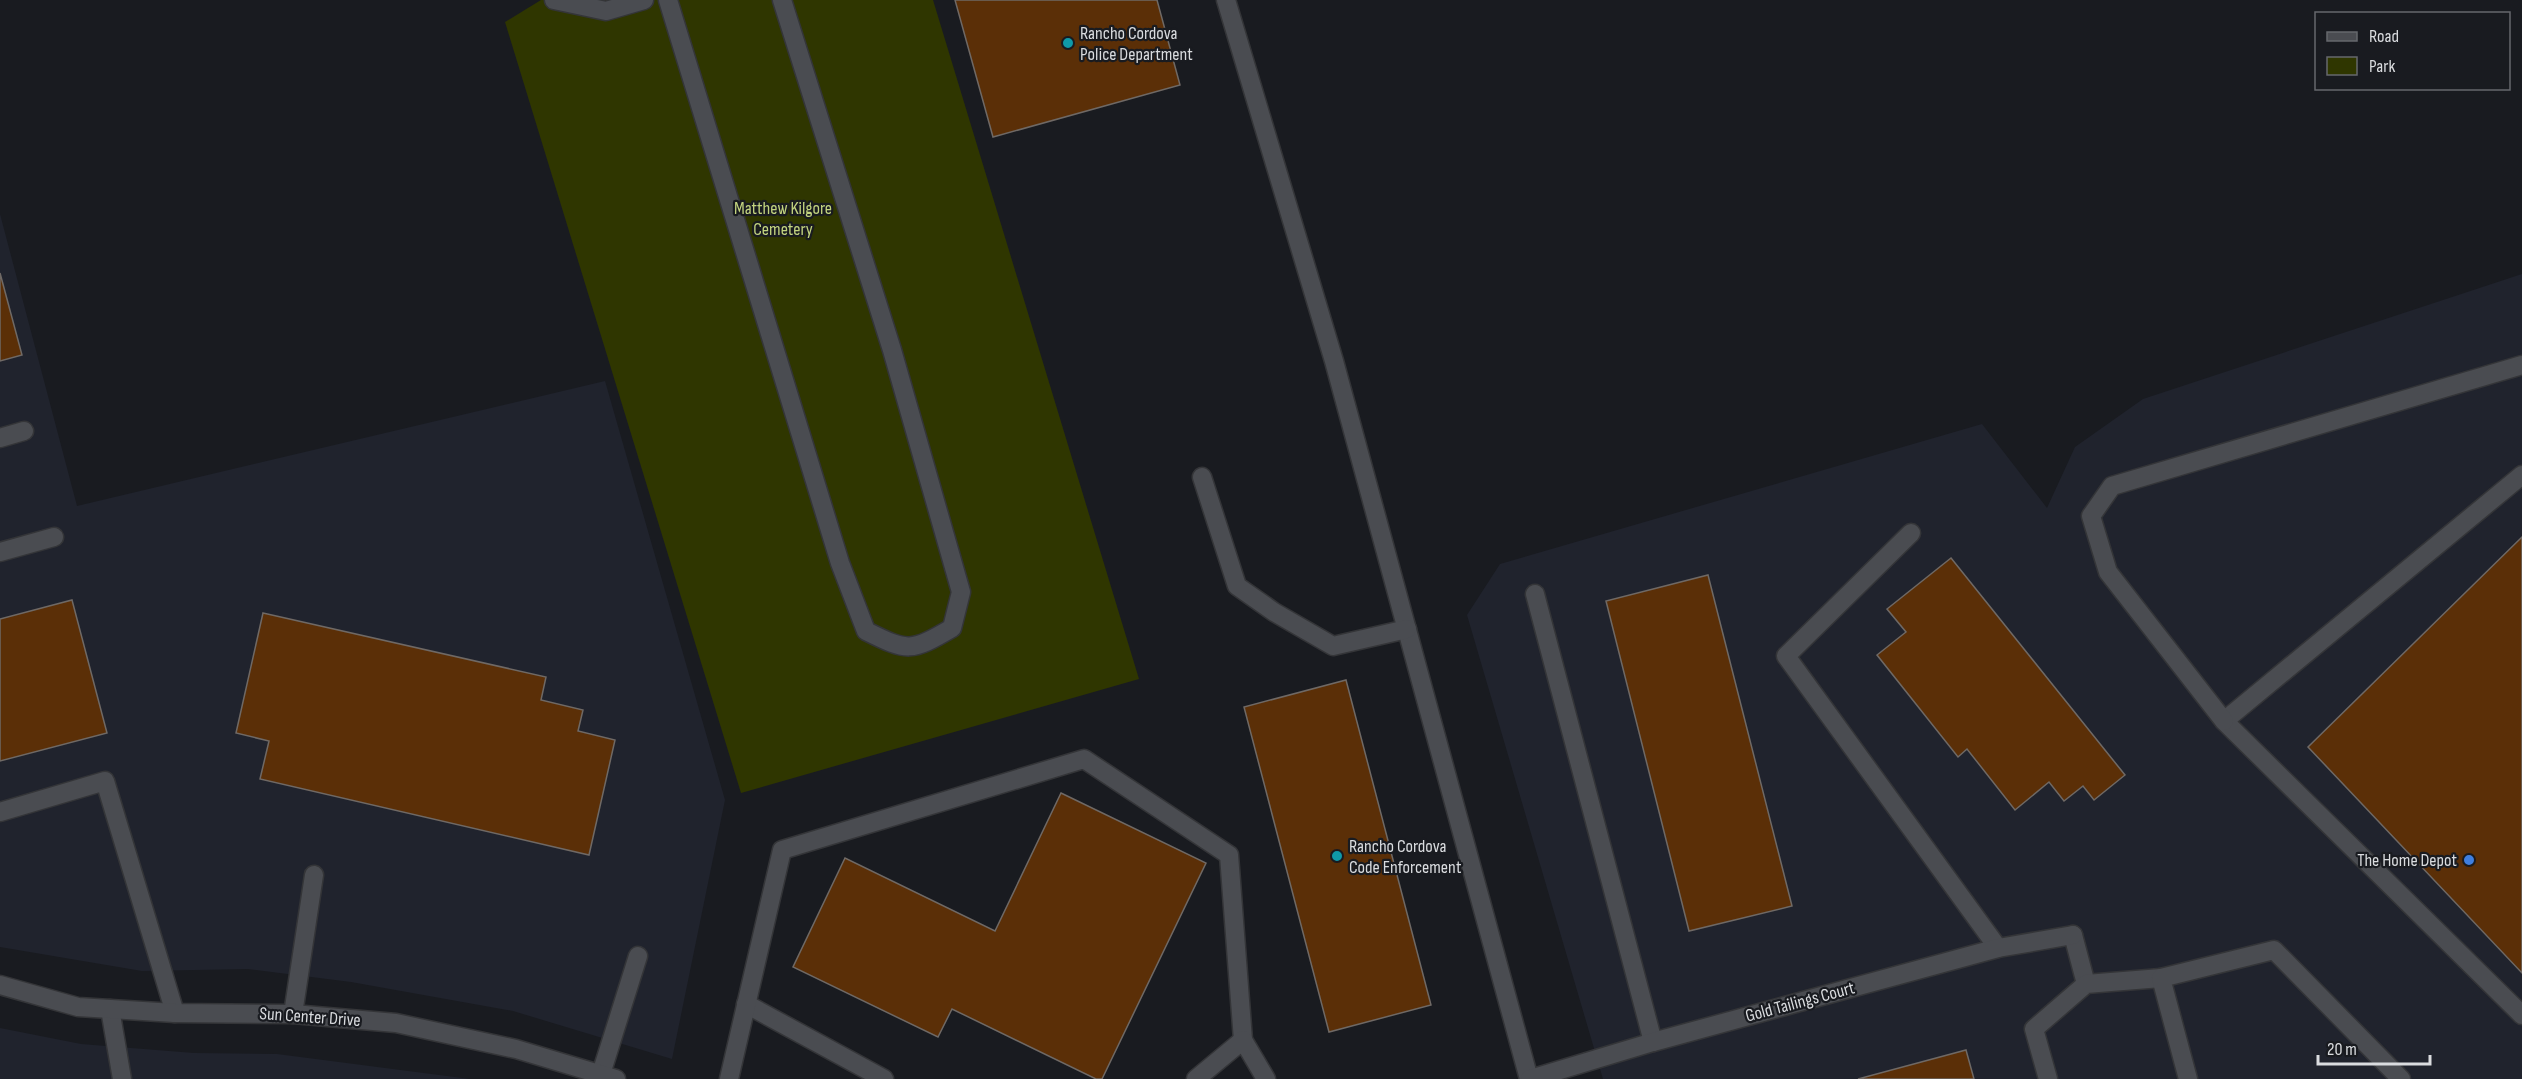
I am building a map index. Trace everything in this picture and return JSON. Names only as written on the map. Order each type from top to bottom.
[{"type":"street","points":[[554,0],[606,11],[644,0]]},
{"type":"street","points":[[668,0],[840,563],[866,631],[899,647],[924,645],[952,628],[961,592],[892,350],[782,0]]},
{"type":"street","points":[[1226,0],[1334,361],[1529,1079]]},
{"type":"street","points":[[2522,365],[2112,486],[2091,516],[2108,572],[2224,721],[2522,1015]]},
{"type":"street","points":[[0,438],[24,431]]},
{"type":"street","points":[[2224,721],[2522,475]]},
{"type":"street","points":[[1202,477],[1237,586],[1274,612],[1333,646],[1407,628]]},
{"type":"street","points":[[1911,533],[1786,656],[1998,948]]},
{"type":"street","points":[[0,552],[54,537]]},
{"type":"street","points":[[1535,594],[1653,1042]]},
{"type":"street","points":[[729,1079],[782,850],[1084,759],[1229,855],[1243,1040],[1266,1079]]},
{"type":"street","points":[[0,812],[105,781],[175,1013]]},
{"type":"street","points":[[293,1014],[314,874]]},
{"type":"street","name":"Gold Tailings Court","points":[[1529,1079],[1653,1042],[1998,948],[2073,936],[2086,984]]},
{"type":"street","points":[[2048,1079],[2034,1029],[2086,984],[2161,978],[2274,950],[2401,1079]]},
{"type":"street","points":[[608,1076],[638,956]]},
{"type":"street","points":[[2161,978],[2188,1079]]},
{"type":"street","name":"Sun Center Drive","points":[[0,985],[78,1007],[175,1013],[293,1014],[396,1023],[516,1049],[608,1076]]},
{"type":"street","points":[[746,1004],[885,1079]]},
{"type":"street","points":[[110,1009],[122,1079]]},
{"type":"street","points":[[1196,1079],[1243,1040]]},
{"type":"shaded area","points":[[0,214],[77,506],[605,381],[725,800],[672,1059],[513,1011],[351,982],[248,969],[142,971],[0,947]]},
{"type":"shaded area","points":[[2522,274],[2522,1079],[1603,1079],[1467,615],[1500,564],[1982,424],[2047,508],[2075,447],[2143,399]]},
{"type":"shaded area","points":[[0,1028],[81,1044],[194,1053],[277,1054],[470,1079],[0,1079]]},
{"type":"green space","name":"Matthew Kilgore Cemetery","points":[[541,0],[933,0],[1139,679],[741,793],[505,22]]},
{"type":"building","name":"Rancho Cordova Police Department","points":[[955,0],[1157,0],[1180,85],[993,137]]},
{"type":"building","points":[[0,273],[22,355],[0,361]]},
{"type":"building","name":"The Home Depot","points":[[2522,537],[2522,973],[2308,747]]},
{"type":"building","points":[[1951,558],[2125,775],[2094,800],[2083,786],[2064,801],[2049,782],[2015,810],[1967,749],[1958,757],[1877,655],[1906,632],[1887,609]]},
{"type":"building","points":[[1708,575],[1792,906],[1689,931],[1606,601]]},
{"type":"building","points":[[72,600],[107,733],[0,761],[0,619]]},
{"type":"building","points":[[263,613],[546,677],[541,700],[583,710],[578,731],[615,740],[589,855],[260,779],[269,741],[236,733]]},
{"type":"building","name":"Rancho Cordova Code Enforcement","points":[[1346,680],[1431,1005],[1329,1032],[1244,707]]},
{"type":"building","points":[[1061,793],[1206,863],[1102,1079],[1096,1079],[952,1009],[938,1037],[793,967],[845,858],[995,931]]},
{"type":"building","points":[[1966,1050],[1974,1079],[1858,1079]]},
{"type":"place","name":"Rancho Cordova Police Department","points":[[1068,43]]},
{"type":"place","name":"Rancho Cordova Code Enforcement","points":[[1337,856]]},
{"type":"place","name":"The Home Depot","points":[[2469,860]]}]
